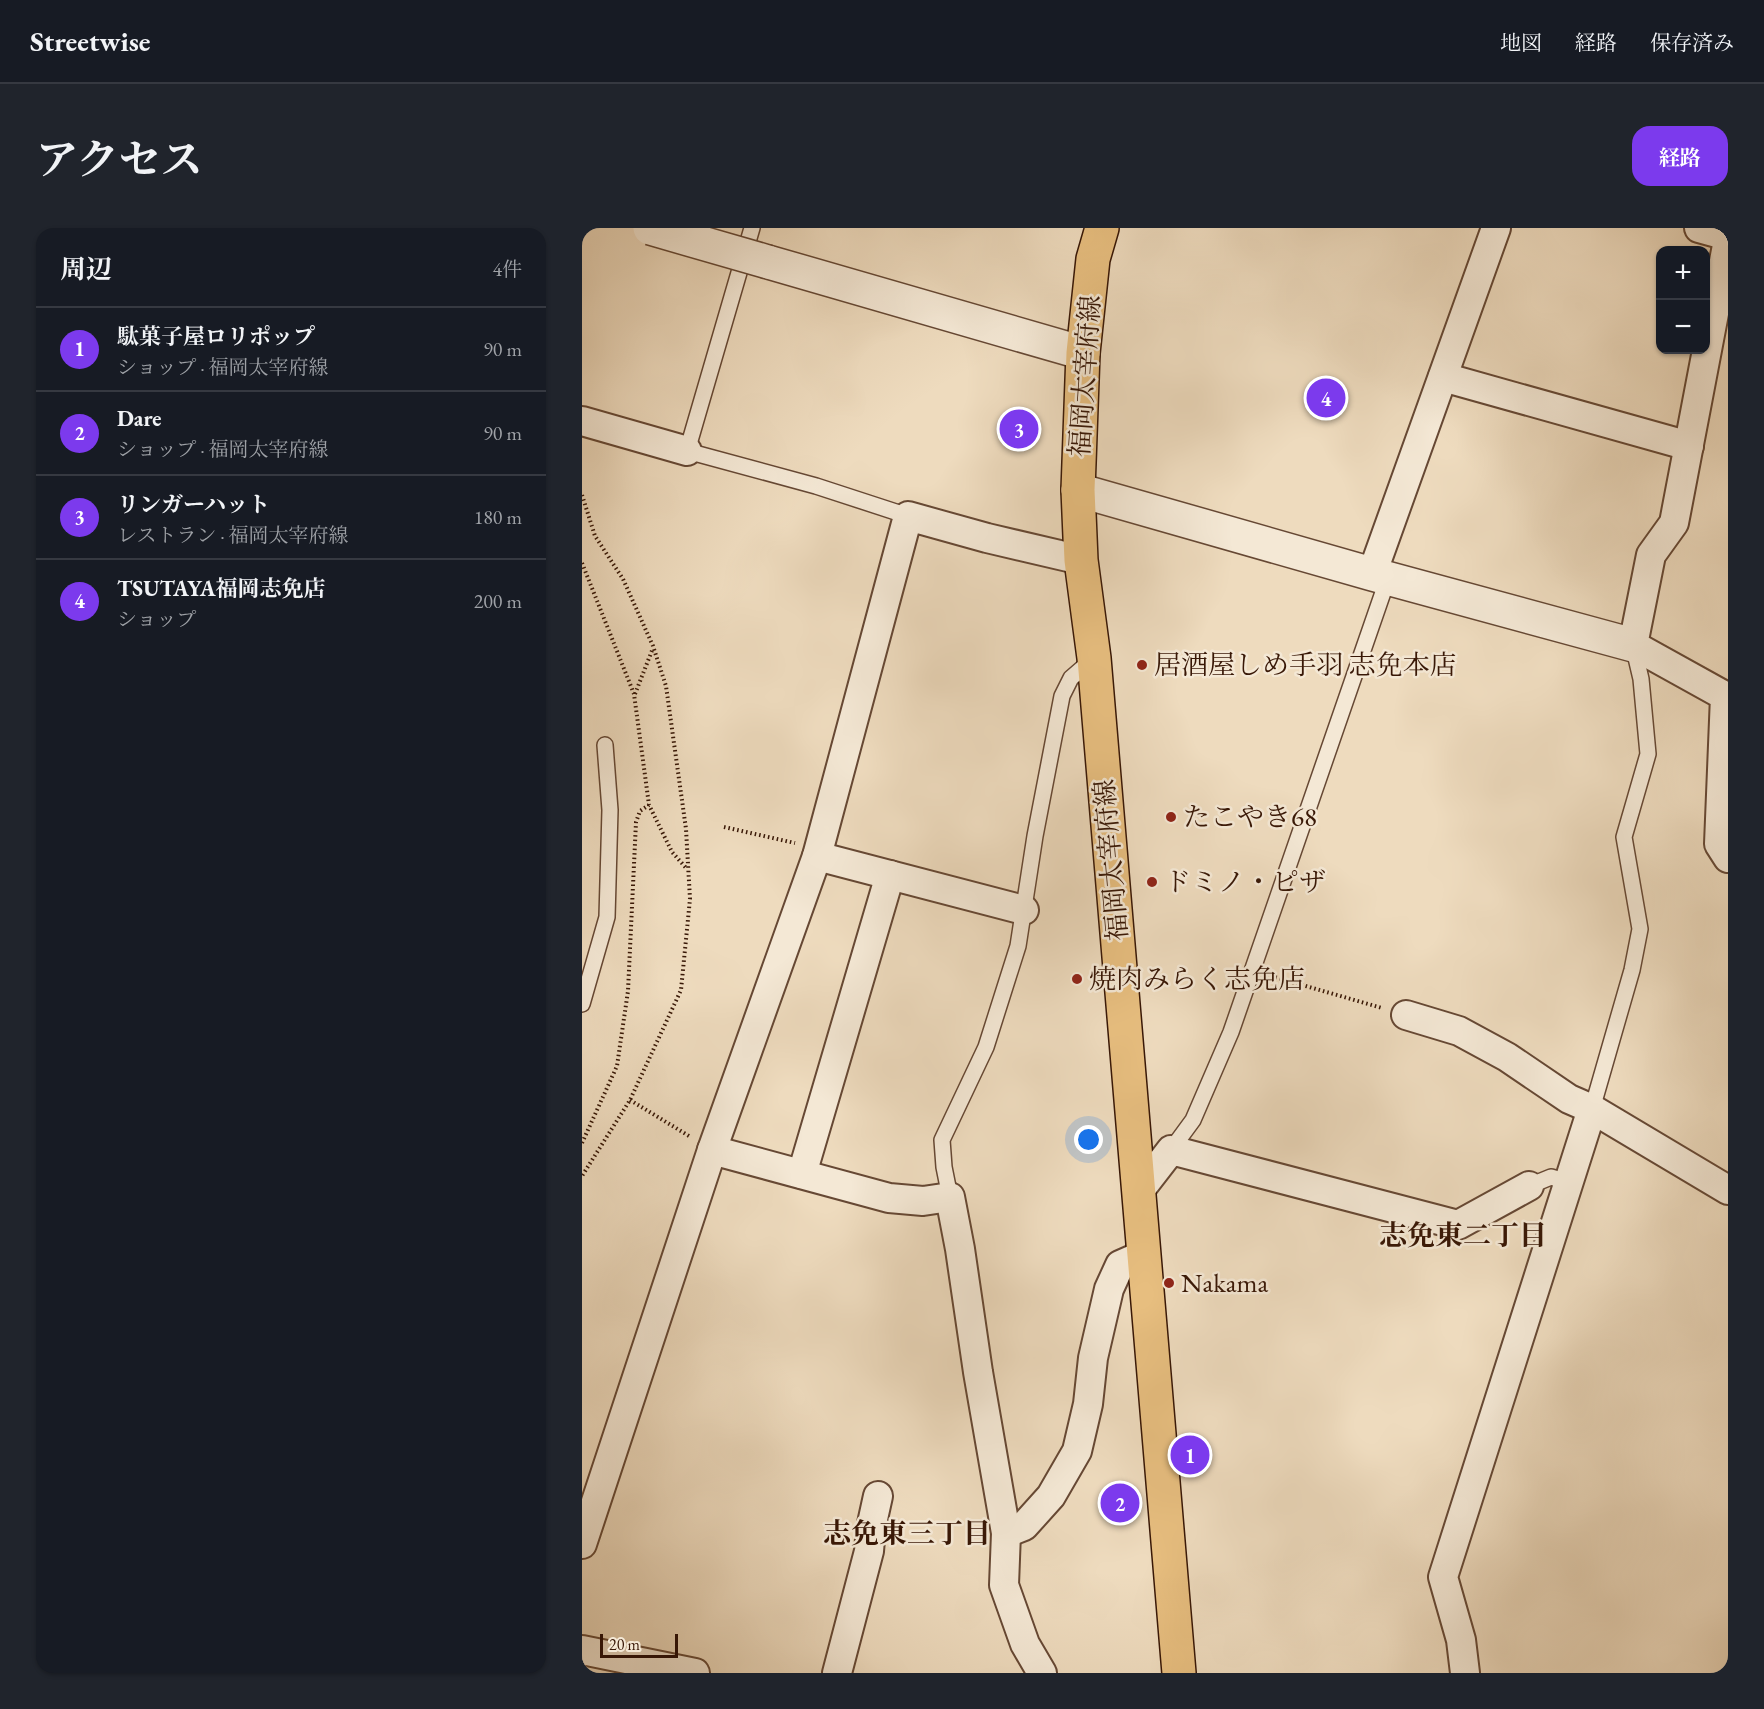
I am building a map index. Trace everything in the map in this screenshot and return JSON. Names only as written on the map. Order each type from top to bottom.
[{"type":"main road","name":"福岡太宰府線","points":[[1102,228],[1093,259],[1083,353],[1078,490],[1081,560],[1094,658],[1179,1673]]},
{"type":"street","points":[[650,228],[1083,353]]},
{"type":"street","points":[[1380,576],[1443,377],[1496,228]]},
{"type":"street","points":[[1633,645],[1651,555],[1674,523],[1728,238],[1699,228]]},
{"type":"street","points":[[1443,377],[1689,446]]},
{"type":"street","points":[[582,421],[687,452]]},
{"type":"street","points":[[1078,490],[1633,645],[1727,688],[1719,844],[1728,858]]},
{"type":"street","points":[[584,1532],[712,1150],[818,852],[908,516],[987,538],[1081,560]]},
{"type":"street","points":[[818,852],[890,875],[1024,910]]},
{"type":"street","points":[[801,1174],[890,875]]},
{"type":"street","points":[[1406,1015],[1459,1031],[1507,1057],[1569,1099],[1592,1108],[1728,1190]]},
{"type":"street","points":[[1465,1673],[1461,1640],[1443,1577],[1592,1108]]},
{"type":"street","points":[[712,1150],[889,1198],[923,1201],[950,1197],[1006,1533],[1004,1585],[1025,1644],[1042,1673]]},
{"type":"street","points":[[1140,1190],[1171,1150],[1458,1225],[1528,1186]]},
{"type":"street","points":[[1006,1533],[1024,1526],[1051,1496],[1077,1451],[1109,1289],[1120,1265],[1145,1254]]},
{"type":"street","points":[[837,1673],[869,1551],[870,1528],[878,1496]]},
{"type":"street","points":[[1014,1673],[1025,1644]]},
{"type":"street","points":[[582,1650],[696,1673]]},
{"type":"lane","points":[[752,228],[687,452],[816,486],[908,516]]},
{"type":"lane","points":[[1171,1150],[1193,1120],[1231,1032],[1380,576]]},
{"type":"lane","points":[[1592,1108],[1632,970],[1640,929],[1624,837],[1648,754],[1641,679],[1633,645]]},
{"type":"lane","points":[[950,1197],[942,1140],[986,1047],[1018,946],[1035,836],[1062,696],[1071,678],[1094,658]]},
{"type":"lane","points":[[582,1004],[607,917],[610,810],[605,745]]},
{"type":"lane","points":[[1528,1186],[1551,1178],[1568,1182]]},
{"type":"path","points":[[582,495],[595,536],[623,579],[653,646],[666,686],[686,829],[690,899],[681,990],[630,1100],[582,1176]]},
{"type":"path","points":[[582,563],[634,694],[649,805],[672,852],[688,870]]},
{"type":"path","points":[[634,694],[653,646]]},
{"type":"path","points":[[582,1143],[617,1066],[628,991],[636,822],[640,811],[649,805]]},
{"type":"path","points":[[724,827],[818,852]]},
{"type":"path","points":[[1252,970],[1406,1015]]},
{"type":"path","points":[[630,1100],[712,1150]]},
{"type":"place","name":"TSUTAYA福岡志免店","points":[[1326,398]]},
{"type":"place","name":"リンガーハット","points":[[1019,429]]},
{"type":"place","name":"居酒屋しめ手羽 志免本店","points":[[1142,665]]},
{"type":"place","name":"たこやき68","points":[[1171,817]]},
{"type":"place","name":"ドミノ・ピザ","points":[[1152,882]]},
{"type":"place","name":"焼肉みらく志免店","points":[[1077,979]]},
{"type":"place","name":"Nakama","points":[[1169,1283]]},
{"type":"place","name":"駄菓子屋ロリポップ","points":[[1190,1455]]},
{"type":"place","name":"Dare","points":[[1120,1503]]},
{"type":"district","name":"志免東二丁目","points":[[1463,1235]]},
{"type":"district","name":"志免東三丁目","points":[[907,1533]]}]
